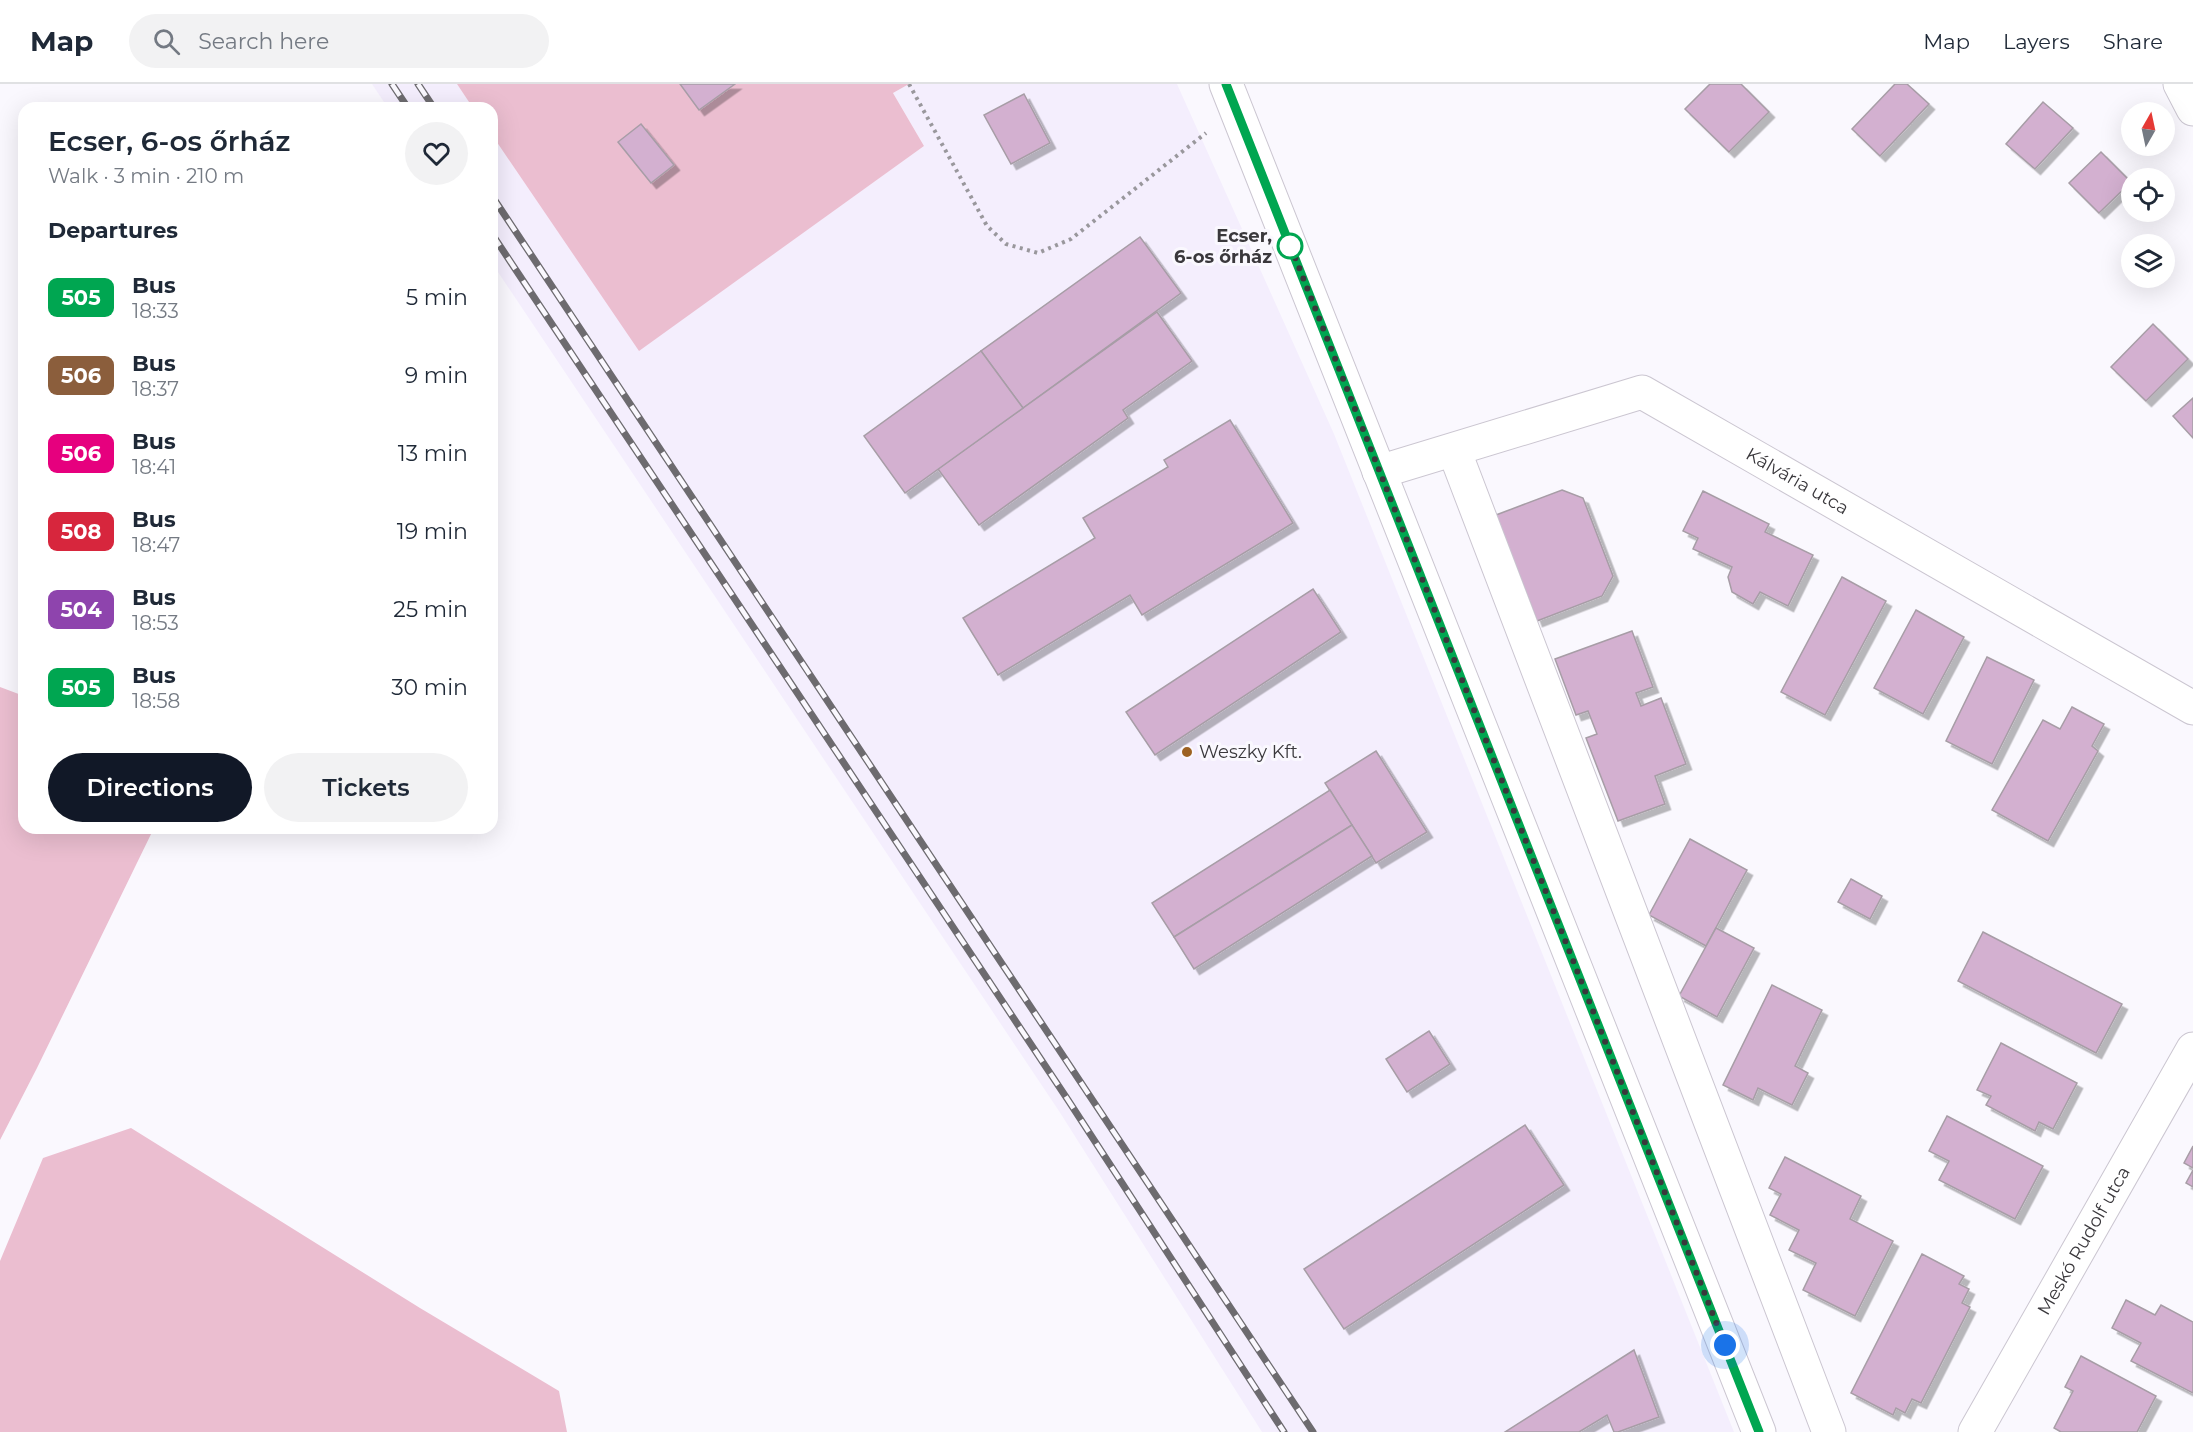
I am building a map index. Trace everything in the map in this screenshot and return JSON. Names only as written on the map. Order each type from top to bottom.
[{"type":"street","points":[[2180,84],[2193,109]]},
{"type":"street","points":[[1231,97],[1759,1432]]},
{"type":"street","name":"Kálvária utca","points":[[1379,472],[1642,392],[2193,708]]},
{"type":"street","points":[[1454,450],[1829,1432]]},
{"type":"street","name":"Meskó Rudolf utca","points":[[1975,1432],[2193,1049]]},
{"type":"path","points":[[909,84],[987,226],[1006,244],[1038,253],[1071,239],[1231,97]]},
{"type":"shaded area","points":[[372,84],[457,84],[469,102],[384,102]]},
{"type":"shaded area","points":[[457,84],[909,84],[893,93],[924,146],[639,351],[498,144],[498,102],[469,102]]},
{"type":"shaded area","points":[[909,84],[1177,84],[1334,434],[1734,1432],[1262,1432],[1059,1111],[498,272],[498,144],[639,350],[924,146],[893,93]]},
{"type":"shaded area","points":[[0,687],[18,694],[18,834],[151,834],[0,1140]]},
{"type":"shaded area","points":[[131,1128],[420,1308],[559,1391],[567,1432],[0,1432],[0,1261],[43,1158]]},
{"type":"building","points":[[680,84],[735,84],[699,110]]},
{"type":"building","points":[[1710,84],[1741,84],[1769,112],[1729,152],[1685,109]]},
{"type":"building","points":[[1895,84],[1907,84],[1929,104],[1880,156],[1852,129]]},
{"type":"building","points":[[1024,94],[1050,143],[1011,164],[984,115]]},
{"type":"building","points":[[2043,102],[2073,128],[2035,169],[2006,144]]},
{"type":"building","points":[[641,124],[674,165],[651,183],[618,142]]},
{"type":"building","points":[[2101,152],[2121,172],[2121,192],[2099,213],[2069,183]]},
{"type":"building","points":[[1140,237],[1181,293],[1023,408],[981,351]]},
{"type":"building","points":[[1157,312],[1192,361],[1123,410],[1128,418],[979,525],[938,469]]},
{"type":"building","points":[[2153,324],[2188,359],[2146,401],[2111,367]]},
{"type":"building","points":[[981,351],[1023,408],[905,493],[864,436]]},
{"type":"building","points":[[2193,398],[2193,438],[2173,416]]},
{"type":"building","points":[[1230,420],[1293,523],[1142,615],[1130,595],[998,675],[963,618],[1095,538],[1083,518],[1168,467],[1164,460]]},
{"type":"building","points":[[1562,490],[1583,498],[1613,576],[1602,596],[1537,621],[1496,515]]},
{"type":"building","points":[[1703,491],[1769,524],[1765,532],[1813,555],[1788,606],[1760,592],[1753,604],[1732,592],[1728,577],[1732,567],[1693,549],[1698,538],[1683,531]]},
{"type":"building","points":[[1842,577],[1886,601],[1825,715],[1781,692]]},
{"type":"building","points":[[1313,589],[1341,632],[1155,755],[1126,712]]},
{"type":"building","points":[[1916,610],[1964,637],[1923,714],[1874,688]]},
{"type":"building","points":[[1632,631],[1653,687],[1636,693],[1641,706],[1661,698],[1686,764],[1655,776],[1665,804],[1618,821],[1586,738],[1597,734],[1588,711],[1576,715],[1555,659]]},
{"type":"building","points":[[1987,657],[2034,680],[1992,764],[1946,741]]},
{"type":"building","points":[[2072,707],[2104,724],[2092,746],[2098,751],[2048,841],[1992,810],[2043,720],[2060,729]]},
{"type":"building","points":[[1376,751],[1427,832],[1376,863],[1325,783]]},
{"type":"building","points":[[1330,790],[1352,825],[1174,937],[1152,903]]},
{"type":"building","points":[[1352,825],[1372,856],[1194,969],[1174,937]]},
{"type":"building","points":[[1690,839],[1747,870],[1706,946],[1649,915]]},
{"type":"building","points":[[1851,879],[1882,896],[1870,919],[1838,902]]},
{"type":"building","points":[[1716,928],[1754,948],[1717,1017],[1679,996]]},
{"type":"building","points":[[1983,932],[2122,1004],[2096,1053],[1958,981]]},
{"type":"building","points":[[1772,985],[1822,1010],[1795,1066],[1808,1073],[1792,1105],[1758,1088],[1753,1100],[1723,1085]]},
{"type":"building","points":[[1429,1031],[1450,1064],[1407,1092],[1386,1059]]},
{"type":"building","points":[[2001,1043],[2077,1083],[2053,1129],[2039,1122],[2035,1131],[1986,1105],[1991,1096],[1977,1090]]},
{"type":"building","points":[[1947,1116],[2043,1166],[2015,1219],[1939,1180],[1949,1161],[1929,1151]]},
{"type":"building","points":[[1525,1125],[1564,1185],[1344,1329],[1304,1269]]},
{"type":"building","points":[[2193,1146],[2193,1168],[2184,1163]]},
{"type":"building","points":[[1785,1157],[1861,1196],[1850,1219],[1893,1241],[1855,1316],[1803,1290],[1816,1263],[1789,1250],[1799,1230],[1770,1215],[1781,1194],[1769,1188]]},
{"type":"building","points":[[2193,1170],[2193,1187],[2186,1183]]},
{"type":"building","points":[[1922,1254],[1964,1276],[1959,1284],[1969,1289],[1962,1303],[1970,1307],[1921,1403],[1912,1399],[1905,1413],[1896,1408],[1893,1415],[1851,1393]]},
{"type":"building","points":[[2126,1300],[2155,1315],[2161,1305],[2193,1322],[2193,1393],[2131,1361],[2141,1343],[2112,1328]]},
{"type":"building","points":[[1634,1350],[1659,1417],[1618,1432],[1614,1432],[1607,1415],[1579,1432],[1505,1432]]},
{"type":"building","points":[[2081,1356],[2156,1396],[2137,1432],[2061,1432],[2054,1428],[2073,1391],[2065,1387]]},
{"type":"railway","points":[[392,84],[404,102]]},
{"type":"railway","points":[[418,84],[430,102]]},
{"type":"railway","points":[[498,205],[1313,1432]]},
{"type":"railway","points":[[498,243],[1068,1100],[1284,1432]]},
{"type":"bus line","name":"505","points":[[1226,84],[1759,1432]]},
{"type":"place","name":"Ecser, 6-os őrház","points":[[1290,246]]},
{"type":"place","name":"Weszky Kft.","points":[[1187,752]]},
{"type":"route","points":[[1290,246],[1287,237],[1725,1345]]}]
